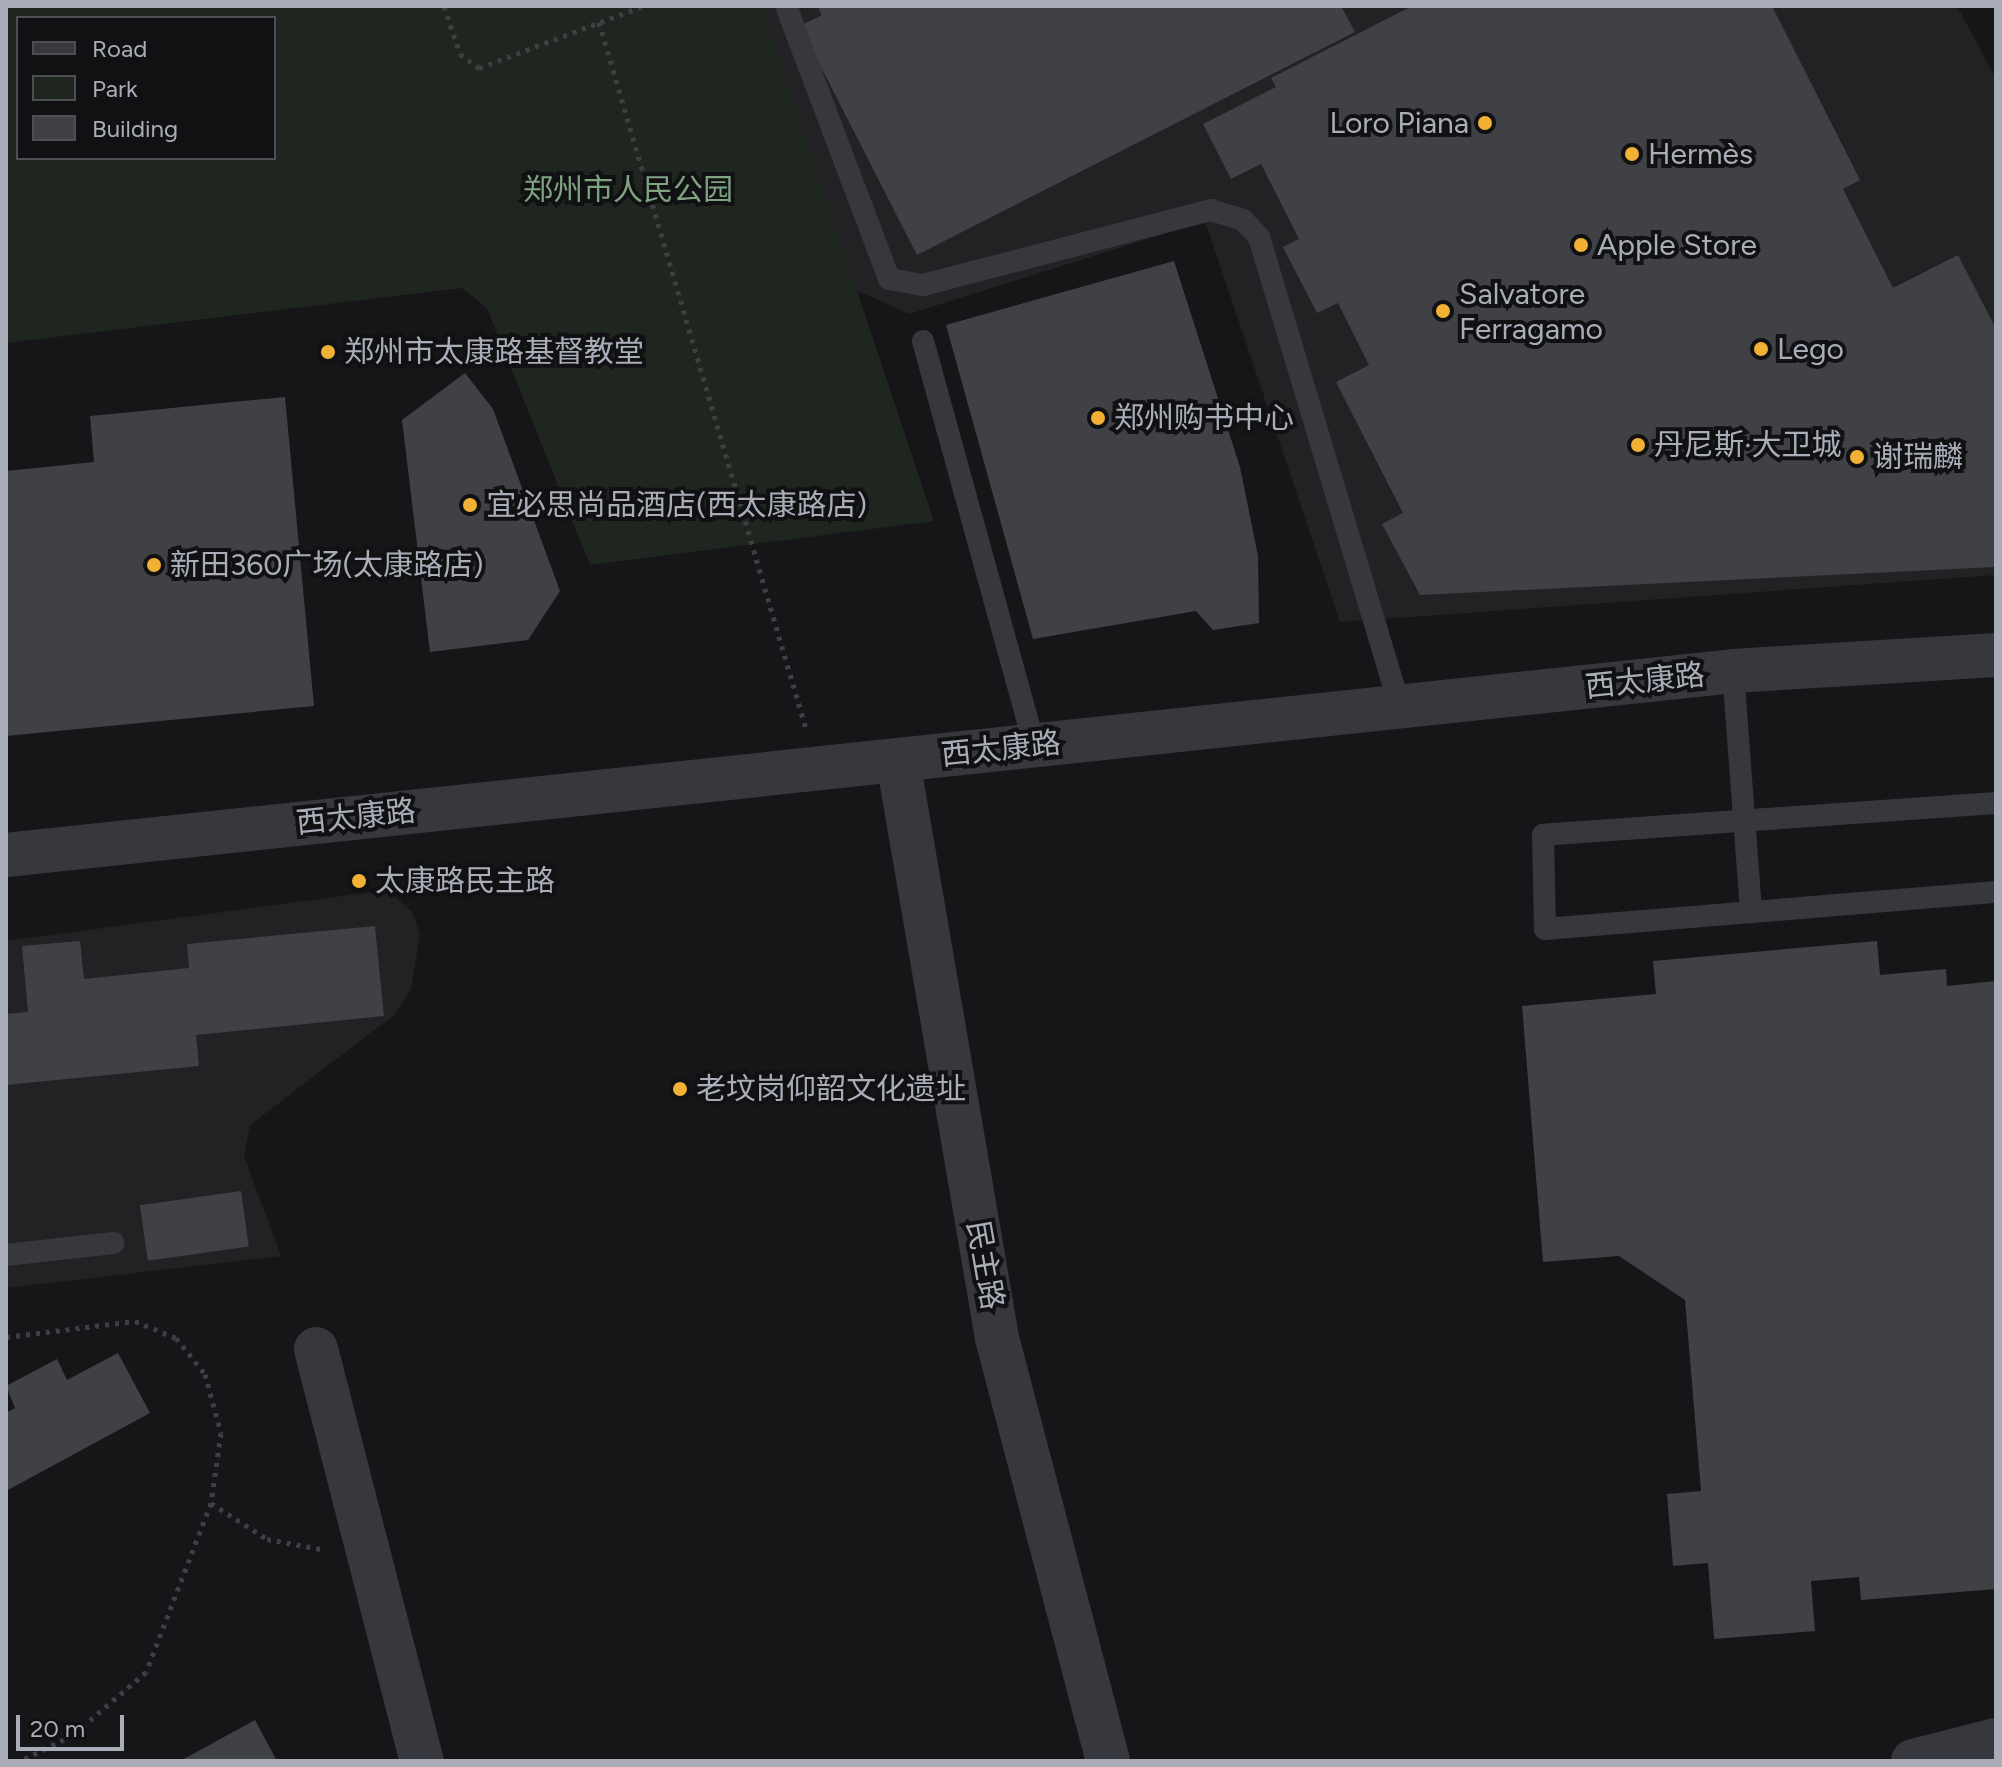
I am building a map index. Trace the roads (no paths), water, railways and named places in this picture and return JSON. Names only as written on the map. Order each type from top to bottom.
[{"type":"street","name":"西太康路","points":[[6,855],[1733,671],[1996,655]]},
{"type":"street","name":"民主路","points":[[898,761],[997,1338],[1108,1761]]},
{"type":"street","points":[[316,1349],[422,1761]]},
{"type":"street","points":[[1913,1761],[1996,1740]]},
{"type":"lane","points":[[786,6],[889,279],[923,285],[1211,210],[1243,220],[1259,237],[1400,707]]},
{"type":"lane","points":[[923,341],[1034,745]]},
{"type":"lane","points":[[1733,671],[1751,912]]},
{"type":"lane","points":[[1996,803],[1543,835],[1545,929],[1996,892]]},
{"type":"lane","points":[[6,1255],[113,1243]]},
{"type":"place","name":"Loro Piana","points":[[1485,123]]},
{"type":"place","name":"Hermès","points":[[1632,154]]},
{"type":"place","name":"Apple Store","points":[[1581,245]]},
{"type":"place","name":"Salvatore Ferragamo","points":[[1443,311]]},
{"type":"place","name":"Lego","points":[[1761,349]]},
{"type":"place","name":"郑州市太康路基督教堂","points":[[328,352]]},
{"type":"place","name":"郑州购书中心","points":[[1098,418]]},
{"type":"place","name":"丹尼斯·大卫城","points":[[1638,445]]},
{"type":"place","name":"谢瑞麟","points":[[1857,457]]},
{"type":"place","name":"宜必思尚品酒店(西太康路店)","points":[[470,505]]},
{"type":"place","name":"新田360广场(太康路店)","points":[[154,565]]},
{"type":"place","name":"太康路民主路","points":[[359,881]]},
{"type":"place","name":"老坟岗仰韶文化遗址","points":[[680,1089]]},
{"type":"park label","name":"郑州市人民公园","points":[[628,190]]}]
